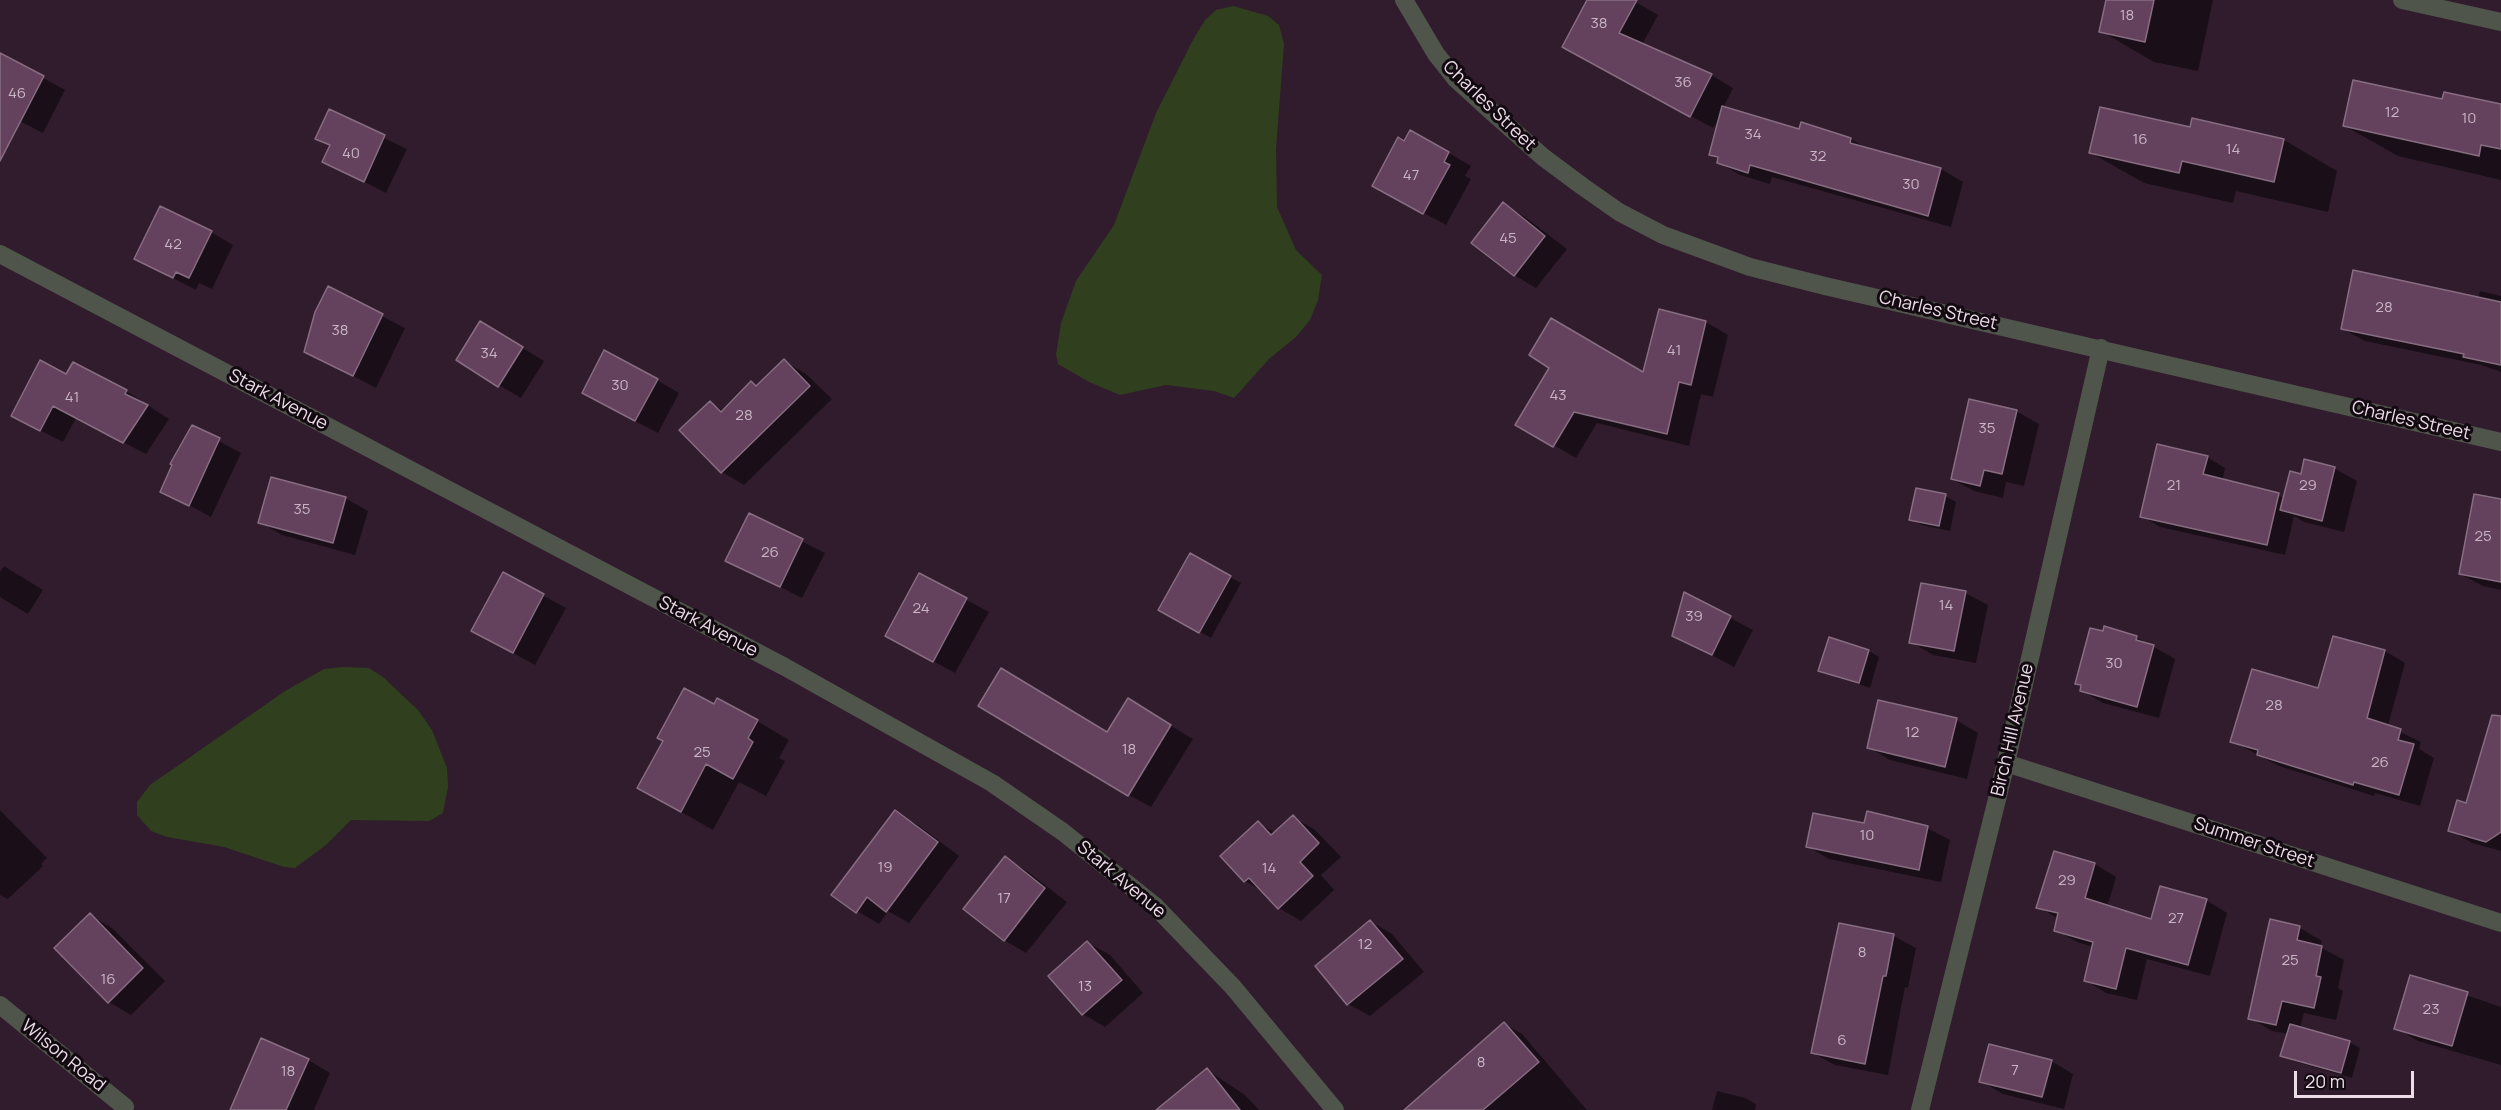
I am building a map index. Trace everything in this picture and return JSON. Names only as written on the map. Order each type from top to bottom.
[{"type":"street","name":"Charles Street","points":[[1404,0],[1436,54],[1455,78],[1543,157],[1618,212],[1663,235],[1750,267],[1814,284],[2101,348],[2501,442]]},
{"type":"street","points":[[2402,0],[2474,7],[2501,22]]},
{"type":"street","name":"Stark Avenue","points":[[0,254],[784,667],[992,783],[1063,832],[1155,906],[1233,987],[1335,1110]]},
{"type":"street","name":"Birch Hill Avenue","points":[[1920,1110],[2006,763],[2101,348]]},
{"type":"street","name":"Summer Street","points":[[2006,763],[2501,923]]},
{"type":"street","name":"Wilson Road","points":[[0,1005],[125,1107]]},
{"type":"green space","points":[[1233,6],[1268,16],[1279,25],[1284,44],[1276,149],[1277,207],[1296,250],[1322,275],[1318,300],[1310,320],[1296,337],[1269,359],[1234,398],[1214,391],[1166,385],[1120,395],[1089,382],[1058,364],[1056,354],[1061,323],[1076,281],[1114,225],[1156,113],[1193,40],[1205,20],[1216,10]]},
{"type":"green space","points":[[369,668],[383,677],[418,710],[432,730],[447,768],[448,787],[443,813],[429,821],[351,820],[326,845],[295,868],[284,867],[224,847],[167,837],[151,831],[137,815],[137,802],[150,785],[285,691],[324,669]]},
{"type":"building","points":[[1587,0],[1637,0],[1619,33],[1712,74],[1690,117],[1562,47]]},
{"type":"building","points":[[2106,0],[2154,0],[2145,42],[2099,32]]},
{"type":"building","points":[[0,53],[44,76],[0,161]]},
{"type":"building","points":[[2353,80],[2442,99],[2444,92],[2501,104],[2501,149],[2481,145],[2479,156],[2343,126]]},
{"type":"building","points":[[1722,106],[1799,129],[1801,122],[1851,138],[1850,143],[1941,168],[1928,216],[1750,165],[1748,173],[1717,163],[1718,157],[1709,155]]},
{"type":"building","points":[[2100,107],[2190,127],[2192,118],[2284,139],[2274,182],[2182,161],[2179,173],[2089,153]]},
{"type":"building","points":[[329,109],[385,135],[364,182],[322,162],[330,145],[315,139]]},
{"type":"building","points":[[1410,130],[1449,152],[1444,162],[1450,165],[1423,214],[1372,186],[1398,137],[1404,141]]},
{"type":"building","points":[[1503,202],[1545,236],[1514,276],[1471,243]]},
{"type":"building","points":[[160,206],[212,231],[189,278],[176,272],[173,278],[134,259]]},
{"type":"building","points":[[2353,270],[2501,302],[2501,365],[2463,357],[2464,354],[2341,329]]},
{"type":"building","points":[[328,286],[383,314],[353,376],[304,352],[315,312]]},
{"type":"building","points":[[1659,309],[1706,321],[1691,385],[1679,382],[1667,434],[1574,412],[1553,447],[1515,425],[1549,368],[1529,355],[1551,318],[1643,372]]},
{"type":"building","points":[[480,321],[523,347],[498,387],[456,360]]},
{"type":"building","points":[[604,350],[658,379],[635,421],[582,393]]},
{"type":"building","points":[[784,359],[810,386],[721,473],[679,430],[710,401],[721,412],[751,381],[756,386]]},
{"type":"building","points":[[40,360],[66,374],[73,362],[127,390],[125,394],[148,405],[123,443],[53,406],[40,431],[11,416]]},
{"type":"building","points":[[1969,399],[2017,410],[2002,474],[1984,470],[1980,486],[1951,479]]},
{"type":"building","points":[[192,425],[220,438],[189,506],[160,492],[172,465],[170,464]]},
{"type":"building","points":[[2157,444],[2208,456],[2203,474],[2279,493],[2267,545],[2140,517]]},
{"type":"building","points":[[2304,459],[2335,467],[2322,521],[2280,510],[2290,471],[2301,474]]},
{"type":"building","points":[[271,477],[346,497],[333,543],[258,523]]},
{"type":"building","points":[[1916,488],[1946,494],[1939,526],[1909,520]]},
{"type":"building","points":[[2474,494],[2501,499],[2501,582],[2459,574]]},
{"type":"building","points":[[749,513],[803,539],[780,587],[725,561]]},
{"type":"building","points":[[1190,553],[1231,576],[1199,633],[1158,610]]},
{"type":"building","points":[[503,572],[544,594],[513,653],[471,631]]},
{"type":"building","points":[[919,573],[967,598],[933,662],[885,636]]},
{"type":"building","points":[[1921,583],[1966,591],[1954,651],[1909,643]]},
{"type":"building","points":[[1684,592],[1731,616],[1712,655],[1672,636]]},
{"type":"building","points":[[2104,626],[2137,636],[2136,640],[2154,645],[2137,707],[2080,691],[2081,685],[2075,684],[2090,628],[2103,631]]},
{"type":"building","points":[[2333,636],[2385,650],[2367,718],[2401,729],[2398,740],[2414,744],[2399,795],[2354,782],[2353,785],[2257,755],[2258,750],[2230,742],[2252,669],[2318,688]]},
{"type":"building","points":[[1829,637],[1869,650],[1859,683],[1818,671]]},
{"type":"building","points":[[1001,668],[1107,732],[1128,698],[1171,725],[1128,796],[978,706]]},
{"type":"building","points":[[684,688],[714,704],[717,698],[758,720],[748,738],[753,742],[733,779],[706,764],[681,812],[637,788],[663,741],[657,738]]},
{"type":"building","points":[[1878,700],[1957,718],[1945,767],[1867,748]]},
{"type":"building","points":[[2492,715],[2501,716],[2501,832],[2486,842],[2448,831],[2457,800],[2466,803]]},
{"type":"building","points":[[895,810],[938,842],[886,912],[867,897],[856,913],[831,895]]},
{"type":"building","points":[[1867,811],[1928,826],[1919,870],[1806,847],[1813,813],[1864,823]]},
{"type":"building","points":[[1293,815],[1319,843],[1300,862],[1313,876],[1278,909],[1249,878],[1244,882],[1220,856],[1258,821],[1271,835]]},
{"type":"building","points":[[2054,851],[2095,863],[2085,898],[2151,919],[2160,886],[2207,899],[2188,965],[2126,948],[2116,989],[2084,981],[2093,942],[2054,931],[2058,913],[2036,908]]},
{"type":"building","points":[[1005,856],[1045,888],[1004,941],[963,909]]},
{"type":"building","points":[[90,913],[143,968],[108,1003],[54,948]]},
{"type":"building","points":[[2270,919],[2300,926],[2297,940],[2322,946],[2316,976],[2321,977],[2314,1008],[2282,1001],[2276,1025],[2248,1019]]},
{"type":"building","points":[[1370,920],[1403,959],[1347,1005],[1315,966]]},
{"type":"building","points":[[1839,923],[1894,934],[1865,1064],[1811,1053]]},
{"type":"building","points":[[1087,941],[1122,980],[1082,1015],[1048,976]]},
{"type":"building","points":[[2410,975],[2468,992],[2452,1046],[2394,1029]]},
{"type":"building","points":[[1504,1022],[1539,1062],[1483,1110],[1404,1110]]},
{"type":"building","points":[[2290,1024],[2350,1041],[2341,1073],[2280,1056]]},
{"type":"building","points":[[261,1038],[309,1059],[286,1110],[230,1110]]},
{"type":"building","points":[[1989,1044],[2052,1060],[2042,1097],[1979,1082]]},
{"type":"building","points":[[1207,1068],[1240,1110],[1156,1110]]}]
